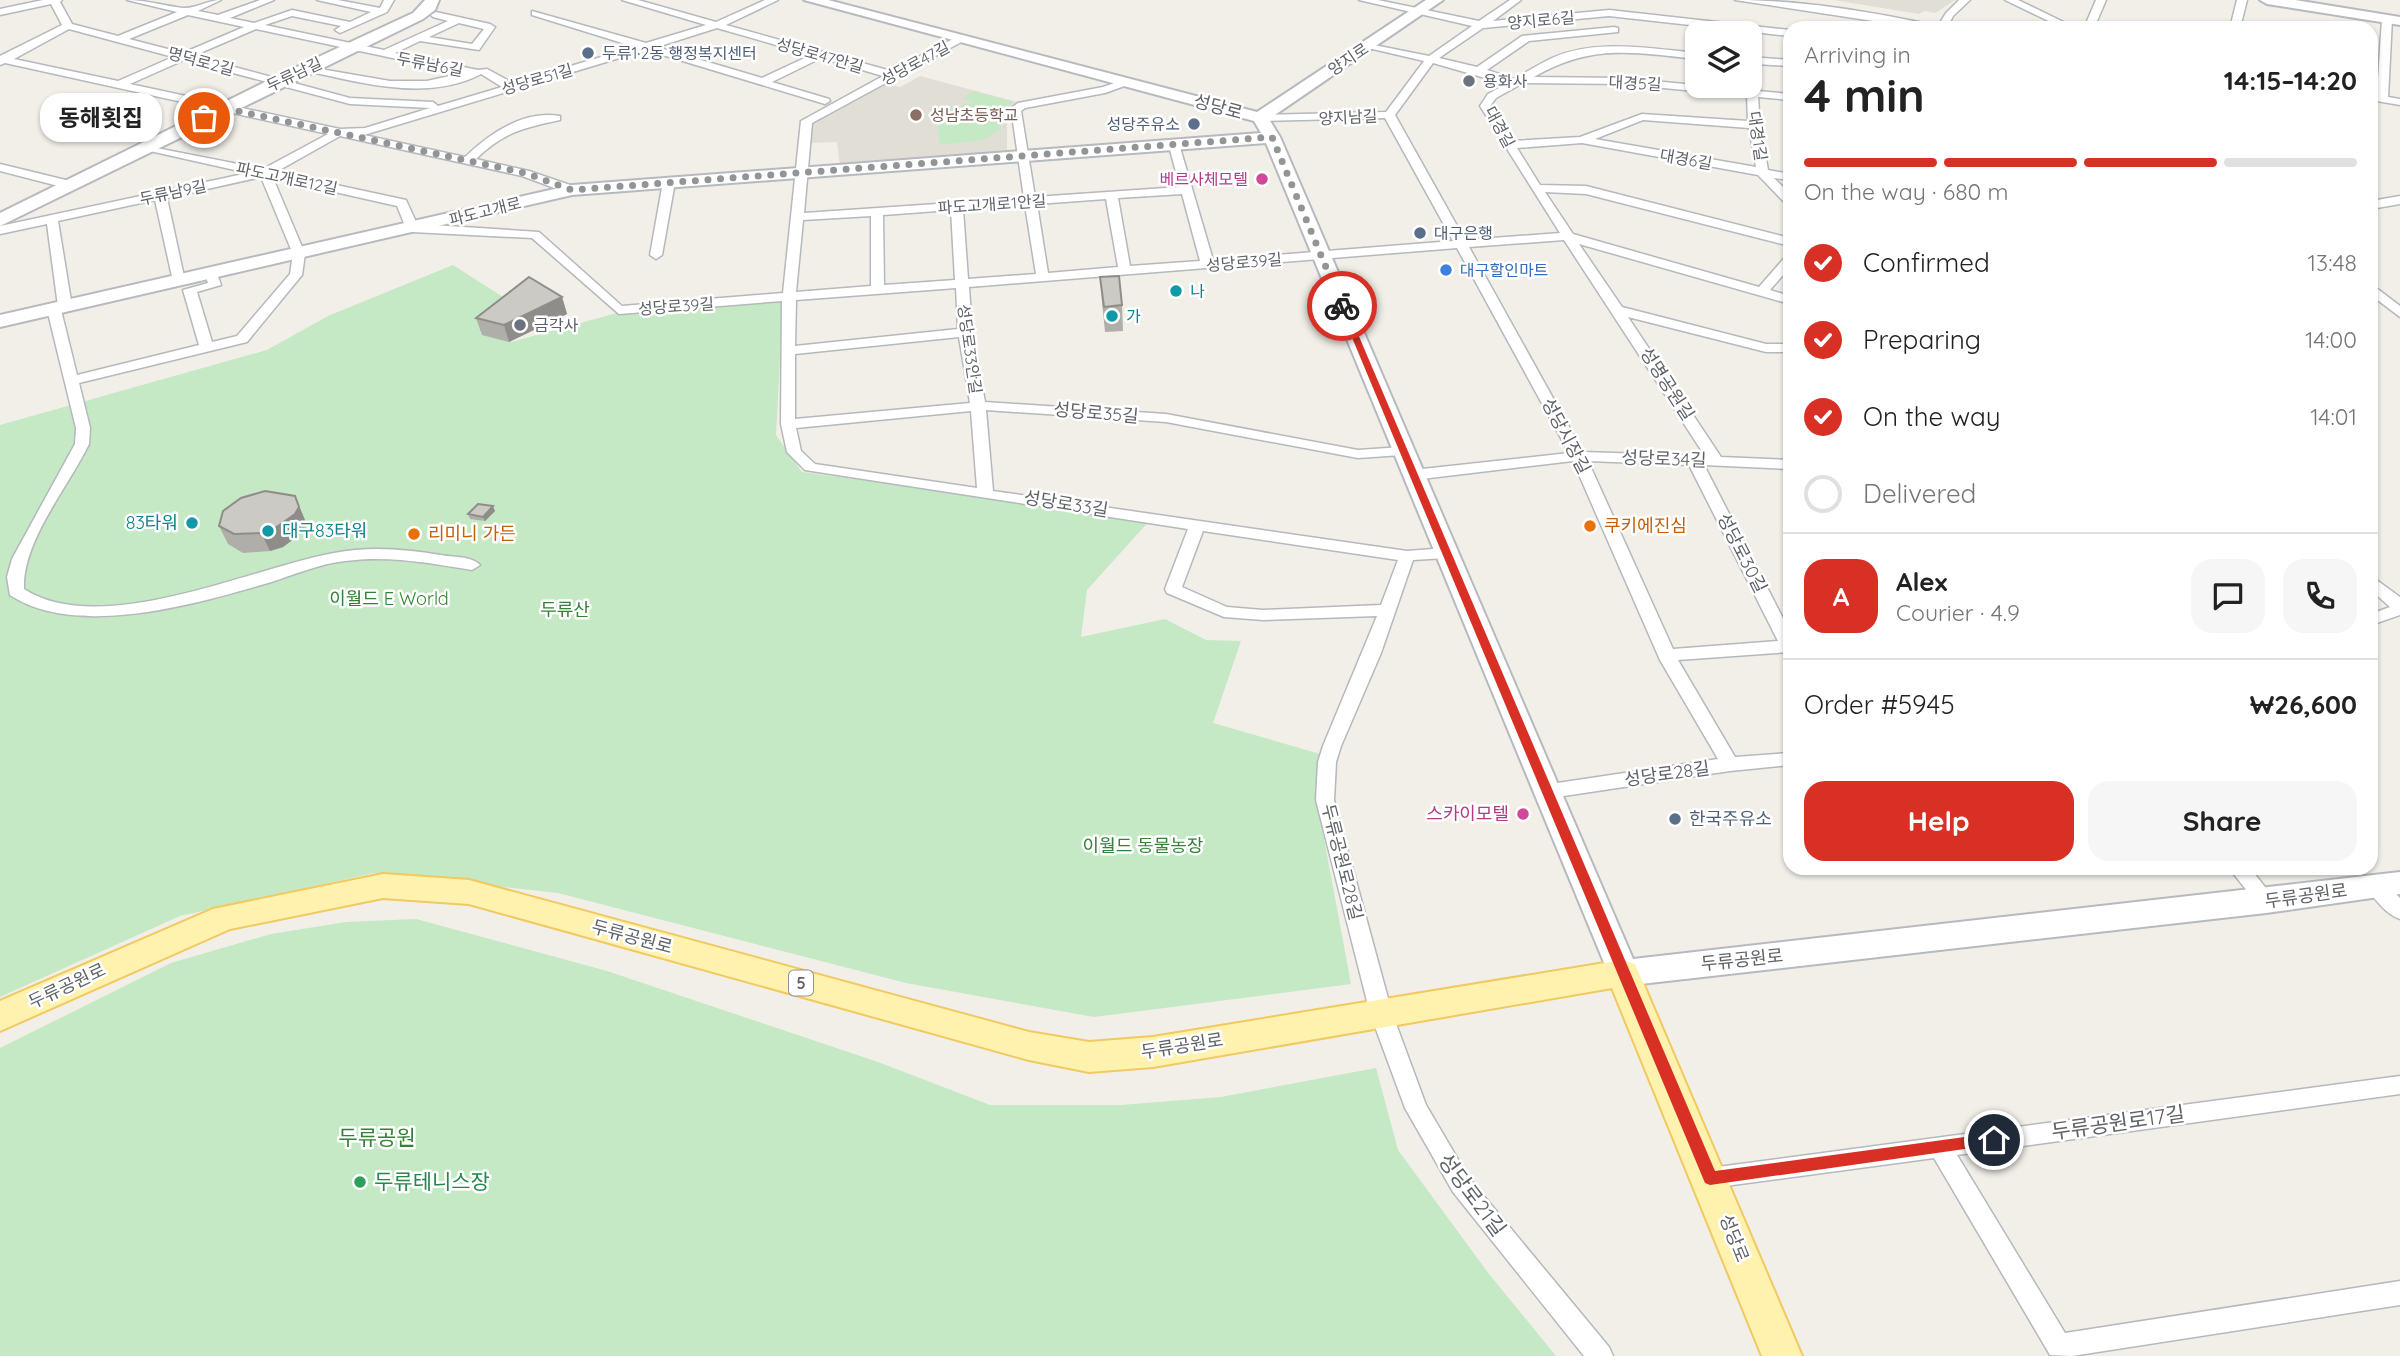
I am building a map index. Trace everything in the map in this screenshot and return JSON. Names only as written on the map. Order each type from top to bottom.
[{"type":"main road","name":"성당로","points":[[811,0],[1205,103],[1266,128],[1710,1178],[1782,1356]]},
{"type":"main road","name":"양지로","points":[[1266,128],[1289,99],[1436,0]]},
{"type":"main road","points":[[2267,0],[2333,5],[2394,20]]},
{"type":"main road","name":"두류남길","points":[[0,220],[277,82],[429,10]]},
{"type":"main road","points":[[1205,103],[1289,99]]},
{"type":"main road","name":"파도고개로","points":[[0,321],[416,228],[572,190],[1175,146],[1266,128]]},
{"type":"main road","name":"두류공원로","points":[[0,1017],[73,982],[224,918],[383,886],[469,892],[1029,1046],[1089,1057],[1153,1052],[1623,973],[2388,885]]},
{"type":"street","points":[[0,12],[55,0],[68,26],[1,61]]},
{"type":"street","name":"두류남6길","points":[[132,0],[479,72],[511,87]]},
{"type":"street","points":[[120,39],[216,0]]},
{"type":"street","points":[[217,19],[269,0]]},
{"type":"street","points":[[322,0],[382,11]]},
{"type":"street","points":[[317,40],[382,11],[389,0]]},
{"type":"street","name":"성당로47안길","points":[[627,0],[893,75]]},
{"type":"street","name":"성당로51길","points":[[338,133],[366,131],[718,25],[773,0]]},
{"type":"street","name":"양지로6길","points":[[1364,0],[1481,25],[1609,13],[1783,32]]},
{"type":"street","name":"양지남길","points":[[1266,128],[1389,114],[1430,60],[1516,0]]},
{"type":"street","points":[[1606,0],[1619,49]]},
{"type":"street","points":[[1740,0],[1881,21]]},
{"type":"street","points":[[1946,21],[1965,0]]},
{"type":"street","points":[[2010,0],[2056,21]]},
{"type":"street","points":[[2092,21],[2101,0]]},
{"type":"street","points":[[2237,21],[2242,0]]},
{"type":"street","points":[[307,68],[397,87],[426,86],[479,72],[475,48],[490,27],[429,10]]},
{"type":"street","points":[[118,85],[251,26],[292,13],[351,25]]},
{"type":"street","points":[[535,13],[827,105]]},
{"type":"street","name":"두류남6길","points":[[384,54],[458,20]]},
{"type":"street","points":[[2378,94],[2386,47],[2394,20]]},
{"type":"street","name":"명덕로2길","points":[[68,26],[350,102],[447,106]]},
{"type":"street","points":[[1479,71],[1526,38],[1614,30]]},
{"type":"street","points":[[418,38],[475,48]]},
{"type":"street","name":"성당로47길","points":[[827,105],[845,100],[961,38]]},
{"type":"street","name":"대경5길","points":[[1368,45],[1518,81],[1622,81],[1685,86]]},
{"type":"street","points":[[2386,47],[2400,49]]},
{"type":"street","name":"대경길","points":[[1566,236],[1485,106],[1492,96],[1564,57],[1619,49],[1685,55]]},
{"type":"street","points":[[761,83],[819,55]]},
{"type":"street","points":[[1,61],[525,173],[572,190]]},
{"type":"street","points":[[1762,61],[1783,62]]},
{"type":"street","points":[[2385,65],[2400,67]]},
{"type":"street","points":[[1043,278],[1032,201],[1014,117],[1018,107],[1105,90],[1126,82]]},
{"type":"street","name":"대경5길","points":[[1762,93],[1783,96]]},
{"type":"street","name":"대경1길","points":[[1753,98],[1754,125],[1763,173],[1783,194]]},
{"type":"street","points":[[2378,98],[2400,102]]},
{"type":"street","points":[[800,175],[807,121],[827,105]]},
{"type":"street","name":"성당시장길","points":[[1389,114],[1578,456],[1667,655],[1730,765]]},
{"type":"street","name":"대경6길","points":[[1582,140],[1642,117],[1754,125]]},
{"type":"street","points":[[467,161],[501,132],[529,120],[556,118]]},
{"type":"street","name":"두류남9길","points":[[0,230],[265,173],[338,133]]},
{"type":"street","name":"대경6길","points":[[1508,145],[1582,140],[1783,176]]},
{"type":"street","points":[[1175,146],[1208,265]]},
{"type":"street","name":"파도고개로12길","points":[[145,147],[402,203],[416,228]]},
{"type":"street","points":[[0,167],[70,185]]},
{"type":"street","points":[[71,381],[242,339],[296,275],[299,254],[265,173]]},
{"type":"street","name":"성당로33길","points":[[800,175],[789,298],[788,424],[794,452],[810,467],[1407,556],[1446,553]]},
{"type":"street","points":[[656,255],[669,182]]},
{"type":"street","points":[[1536,188],[1586,190],[1783,240]]},
{"type":"street","name":"파도고개로1안길","points":[[797,217],[1187,190]]},
{"type":"street","points":[[160,195],[179,281]]},
{"type":"street","points":[[1111,195],[1125,271]]},
{"type":"street","points":[[2378,204],[2400,200]]},
{"type":"street","name":"성당로33안길","points":[[957,206],[965,332],[978,405],[985,492]]},
{"type":"street","points":[[877,213],[878,291]]},
{"type":"street","points":[[52,219],[59,308],[71,381],[83,428],[82,443],[18,563],[13,582],[20,596],[34,605],[70,613],[98,612],[219,590],[353,555],[400,554],[472,565]]},
{"type":"street","name":"성당로39길","points":[[416,228],[535,235],[619,310],[1320,255]]},
{"type":"street","points":[[1320,255],[1566,236],[1783,298]]},
{"type":"street","name":"성명공원길","points":[[1566,236],[1619,310],[1715,460]]},
{"type":"street","points":[[1763,291],[1783,267]]},
{"type":"street","points":[[207,347],[190,290],[215,285],[211,274]]},
{"type":"street","points":[[2378,288],[2400,293]]},
{"type":"street","points":[[2378,293],[2400,313]]},
{"type":"street","name":"성명공원길","points":[[1619,310],[1766,348],[1783,348]]},
{"type":"street","points":[[788,351],[965,332]]},
{"type":"street","name":"성당로35길","points":[[788,424],[978,405],[1166,418],[1358,454],[1402,451]]},
{"type":"street","name":"성당로34길","points":[[1413,475],[1578,456],[1783,464]]},
{"type":"street","name":"성당로30길","points":[[1694,460],[1783,632]]},
{"type":"street","points":[[1198,524],[1173,589],[1186,595],[1224,612],[1263,615],[1387,610]]},
{"type":"street","name":"두류공원로28길","points":[[1381,1013],[1325,800],[1324,784],[1332,746],[1407,556]]},
{"type":"street","points":[[2378,588],[2400,608],[2378,617]]},
{"type":"street","name":"성당로30길","points":[[1667,655],[1783,647]]},
{"type":"street","name":"성당로28길","points":[[1545,792],[1783,760]]},
{"type":"street","points":[[2245,875],[2266,901]]},
{"type":"street","points":[[2388,885],[2400,911]]},
{"type":"street","name":"성당로21길","points":[[1381,1013],[1416,1108],[1435,1145],[1461,1185],[1600,1356]]},
{"type":"street","name":"두류공원로17길","points":[[1710,1178],[2400,1085]]},
{"type":"street","points":[[1940,1147],[2059,1346],[2400,1293]]},
{"type":"shaded area","points":[[1834,0],[1955,0],[1935,13],[1924,11],[1919,14]]},
{"type":"shaded area","name":"성남초등학교","points":[[920,76],[1017,102],[1007,108],[1007,151],[840,166],[837,142],[810,143],[813,122],[887,84],[900,87]]},
{"type":"green space","points":[[974,91],[1014,102],[1001,109],[1001,130],[983,140],[940,145],[936,110],[975,103],[962,99]]},
{"type":"green space","name":"이월드 E World","points":[[453,265],[514,304],[480,333],[511,342],[617,313],[783,301],[776,435],[802,472],[1151,519],[1087,590],[1081,637],[1165,619],[1206,640],[1241,641],[1213,723],[1320,754],[1315,790],[1351,984],[1094,1017],[906,983],[558,893],[374,873],[180,916],[0,997],[0,425],[267,350],[328,316]]},
{"type":"green space","name":"두류공원","points":[[416,919],[607,971],[878,1062],[990,1105],[1121,1105],[1221,1097],[1376,1068],[1398,1150],[1489,1274],[1556,1356],[0,1356],[0,1048],[171,963],[271,934],[346,922]]},
{"type":"building","points":[[1119,276],[1122,305],[1104,307],[1100,277]]},
{"type":"building","points":[[529,277],[562,297],[504,325],[476,318]]},
{"type":"building","points":[[265,491],[295,496],[299,507],[295,514],[275,528],[261,533],[234,534],[219,526],[223,511],[241,498]]},
{"type":"building","points":[[478,504],[493,506],[483,517],[468,514]]},
{"type":"way so far","points":[[204,118],[224,108],[525,173],[572,190],[825,173],[1272,137],[1342,306]]},
{"type":"place","name":"두류1·2동 행정복지센터","points":[[588,53]]},
{"type":"place","name":"용화사","points":[[1469,81]]},
{"type":"place","name":"성남초등학교","points":[[916,115]]},
{"type":"place","name":"동해횟집","points":[[204,118]]},
{"type":"place","name":"성당주유소","points":[[1194,124]]},
{"type":"place","name":"베르사체모텔","points":[[1262,179]]},
{"type":"place","name":"대구은행","points":[[1420,233]]},
{"type":"place","name":"대구할인마트","points":[[1446,270]]},
{"type":"place","name":"나","points":[[1176,291]]},
{"type":"place","name":"가","points":[[1112,316]]},
{"type":"place","name":"금각사","points":[[520,325]]},
{"type":"place","name":"83타워","points":[[192,523]]},
{"type":"place","name":"쿠키에진심","points":[[1590,526]]},
{"type":"place","name":"대구83타워","points":[[268,531]]},
{"type":"place","name":"리미니 가든","points":[[414,534]]},
{"type":"place","name":"스카이모텔","points":[[1523,814]]},
{"type":"place","name":"한국주유소","points":[[1675,819]]},
{"type":"place","name":"두류테니스장","points":[[360,1182]]},
{"type":"route","points":[[1342,306],[1710,1178],[1994,1140]]},
{"type":"park label","name":"두류산","points":[[565,610]]},
{"type":"park label","name":"이월드 동물농장","points":[[1143,846]]}]
